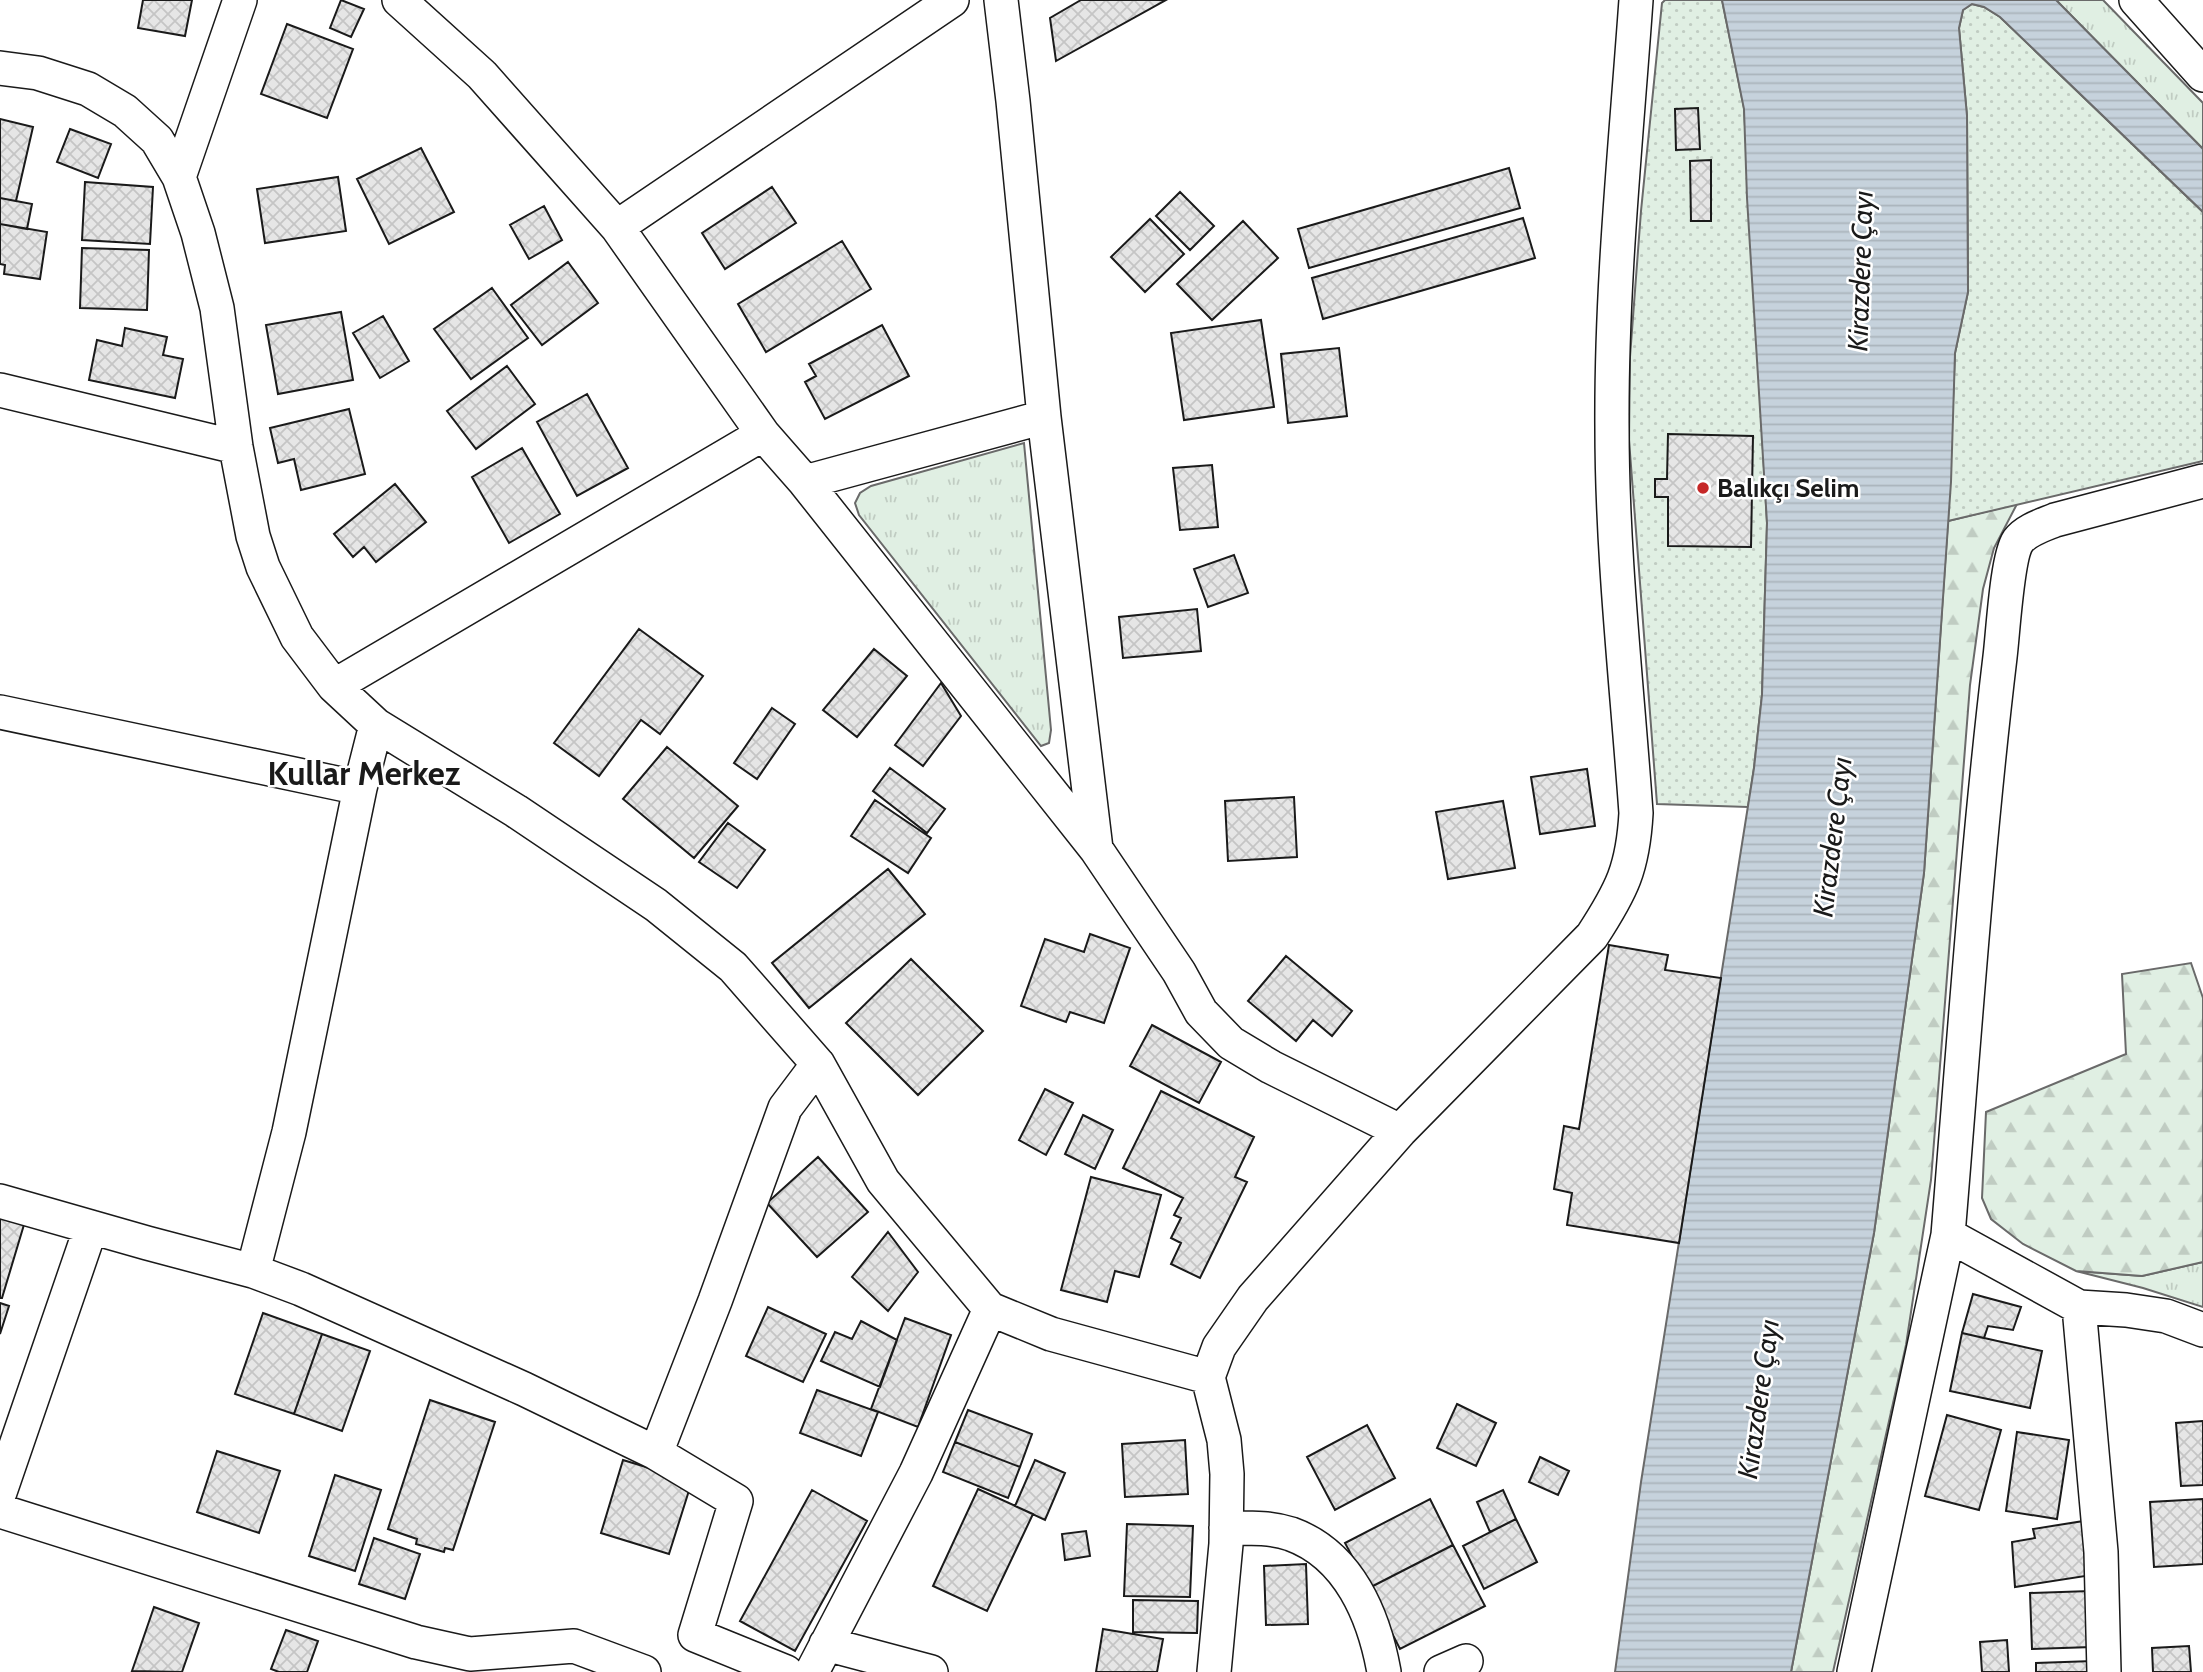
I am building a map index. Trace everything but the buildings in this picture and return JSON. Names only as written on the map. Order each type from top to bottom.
[{"type":"street","points":[[179,177],[240,0]]},
{"type":"street","points":[[399,0],[482,75],[617,227],[762,434],[805,482],[1096,849],[1179,972],[1202,1012],[1231,1043],[1270,1067],[1400,1131]]},
{"type":"street","points":[[617,227],[953,0]]},
{"type":"street","points":[[1001,0],[1044,417],[1096,849]]},
{"type":"street","points":[[1214,1672],[1226,1528],[1227,1474],[1224,1440],[1208,1377],[1219,1348],[1253,1298],[1400,1131],[1592,936],[1627,873],[1634,842],[1636,813],[1613,497],[1611,426],[1613,344],[1636,0]]},
{"type":"street","points":[[2136,0],[2203,75]]},
{"type":"street","points":[[0,68],[38,73],[88,89],[125,111],[157,140],[179,177],[198,233],[216,308],[236,447],[253,536],[263,567],[297,637],[334,686],[376,725],[516,811],[656,905],[733,967],[818,1064],[883,1181],[990,1308],[1051,1334],[1208,1377]]},
{"type":"street","points":[[0,390],[236,447]]},
{"type":"street","points":[[805,482],[1044,417]]},
{"type":"street","points":[[334,686],[762,434]]},
{"type":"street","points":[[1854,1672],[1948,1235],[1983,818],[2011,561],[2018,542],[2031,530],[2055,520],[2203,481]]},
{"type":"street","points":[[0,712],[360,788]]},
{"type":"street","points":[[253,1271],[289,1132],[360,788],[376,725]]},
{"type":"street","points":[[656,1452],[715,1301],[785,1108],[818,1064]]},
{"type":"street","points":[[0,1201],[253,1271],[301,1289],[524,1389],[656,1452],[736,1501],[695,1634],[786,1672]]},
{"type":"street","points":[[0,1492],[91,1227]]},
{"type":"street","points":[[1948,1235],[2079,1307],[2166,1316],[2203,1330]]},
{"type":"street","points":[[2079,1307],[2101,1552],[2104,1672]]},
{"type":"street","points":[[931,1672],[819,1658],[916,1473],[990,1308]]},
{"type":"street","points":[[0,1511],[416,1642],[470,1654],[574,1646],[644,1672]]},
{"type":"street","points":[[1226,1528],[1263,1528],[1291,1534],[1316,1546],[1338,1566],[1363,1601],[1378,1638],[1384,1672]]},
{"type":"green space","points":[[1665,0],[1722,0],[1744,108],[1767,523],[1762,695],[1748,807],[1657,804],[1629,440],[1630,357],[1641,211],[1662,3]]},
{"type":"green space","points":[[2056,0],[2103,0],[2203,103],[2203,149]]},
{"type":"green space","points":[[1972,4],[1984,7],[2000,17],[2203,212],[2203,461],[1948,521],[1955,353],[1968,292],[1967,116],[1959,28],[1963,10]]},
{"type":"green space","points":[[1024,443],[1051,730],[1049,743],[1041,746],[859,515],[855,503],[860,493],[871,486]]},
{"type":"green space","points":[[2017,504],[1994,548],[1983,589],[1970,685],[1931,1180],[1906,1345],[1833,1672],[1791,1672],[1874,1233],[1924,873],[1948,521]]},
{"type":"green space","points":[[2191,963],[2203,998],[2203,1262],[2142,1276],[2076,1271],[2023,1244],[1991,1219],[1982,1198],[1986,1112],[2126,1054],[2122,974]]},
{"type":"green space","points":[[2203,1262],[2203,1307],[2076,1271],[2142,1276]]},
{"type":"water","name":"Kirazdere Çayı","points":[[1722,0],[2056,0],[2203,149],[2203,212],[2000,17],[1984,7],[1972,4],[1963,10],[1959,28],[1967,116],[1968,292],[1955,353],[1951,482],[1924,873],[1874,1233],[1791,1672],[1615,1672],[1641,1482],[1754,768],[1762,695],[1767,523],[1744,109]]},
{"type":"place","name":"Balıkçı Selim","points":[[1703,488]]},
{"type":"district","name":"Kullar Merkez","points":[[364,773]]}]
